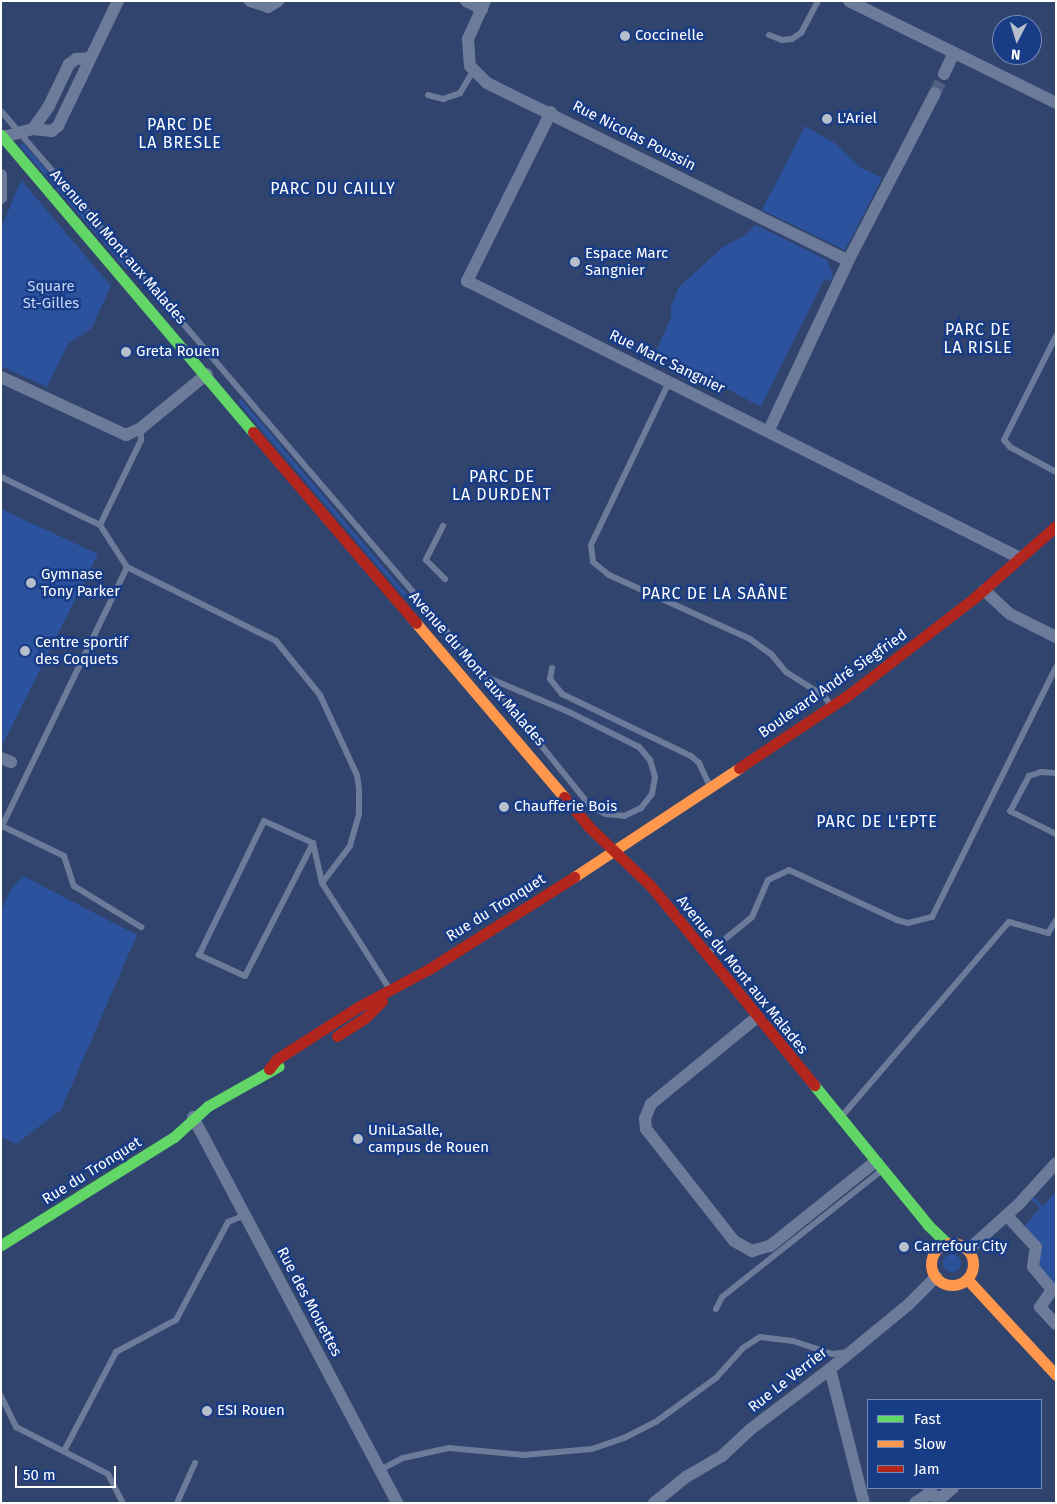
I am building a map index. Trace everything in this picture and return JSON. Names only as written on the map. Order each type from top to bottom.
[{"type":"street","points":[[2,136],[33,129],[52,131],[58,126],[118,1]]},
{"type":"street","points":[[250,1],[268,7],[278,1]]},
{"type":"street","points":[[466,1],[484,5],[468,39],[470,66],[474,70]]},
{"type":"street","points":[[849,1],[1056,103]]},
{"type":"street","points":[[944,74],[954,53]]},
{"type":"street","points":[[33,129],[49,106],[69,64],[76,59],[90,58]]},
{"type":"street","name":"Rue Nicolas Poussin","points":[[474,70],[487,83],[551,112],[848,260]]},
{"type":"street","points":[[769,430],[848,260],[935,93]]},
{"type":"street","name":"Rue Marc Sangnier","points":[[551,112],[467,281],[769,430],[1020,558]]},
{"type":"street","name":"Avenue du Mont aux Malades","points":[[2,136],[207,374],[589,827],[643,878],[756,1018],[928,1225],[948,1244]]},
{"type":"street","points":[[1,175],[1,198]]},
{"type":"street","points":[[1,377],[126,434],[141,428],[207,374]]},
{"type":"street","name":"Boulevard André Siegfried","points":[[614,850],[831,706],[984,590],[1056,526]]},
{"type":"street","points":[[984,590],[1010,614],[1056,637]]},
{"type":"street","name":"Rue du Tronquet","points":[[269,1069],[277,1059],[358,1008],[392,991],[614,850]]},
{"type":"street","name":"Rue du Tronquet","points":[[330,1041],[365,1018],[392,991]]},
{"type":"street","points":[[756,1018],[651,1104],[644,1119],[646,1129],[734,1241],[752,1251],[770,1246],[879,1166]]},
{"type":"street","name":"Rue du Tronquet","points":[[135,1146],[167,1127],[194,1117],[269,1069],[293,1062],[315,1050]]},
{"type":"street","name":"Rue du Tronquet","points":[[1,1245],[174,1137],[194,1117]]},
{"type":"street","name":"Rue des Mouettes","points":[[194,1117],[396,1502]]},
{"type":"street","name":"Rue du Tronquet","points":[[1,1232],[119,1156]]},
{"type":"street","points":[[968,1250],[1007,1216],[1056,1163]]},
{"type":"street","points":[[1007,1216],[1036,1247],[1033,1267],[1052,1290],[1040,1307],[1056,1324]]},
{"type":"street","name":"Avenue du Mont aux Malades","points":[[928,1225],[936,1250]]},
{"type":"street","points":[[957,1243],[968,1250],[973,1262],[967,1279],[949,1285],[936,1277],[931,1260],[936,1250],[948,1244],[957,1243]]},
{"type":"street","name":"Rue Le Verrier","points":[[654,1503],[686,1477],[722,1456],[751,1429],[908,1306],[936,1277]]},
{"type":"street","points":[[967,1279],[1056,1375]]},
{"type":"street","points":[[830,1369],[864,1503]]},
{"type":"street","points":[[915,1503],[929,1491],[942,1497],[952,1489]]},
{"type":"lane","points":[[769,35],[782,40],[792,39],[801,33],[818,1]]},
{"type":"lane","points":[[428,95],[443,99],[460,93],[474,70]]},
{"type":"lane","points":[[1,111],[486,677],[590,806],[606,814],[624,816],[642,808],[652,794],[655,777],[650,760],[638,747],[569,712],[486,677]]},
{"type":"lane","points":[[1056,336],[1004,440],[1010,447],[1056,472]]},
{"type":"lane","points":[[669,381],[591,545],[593,562],[609,575],[750,639],[771,654],[786,672],[824,696],[831,706]]},
{"type":"lane","points":[[100,525],[141,440],[141,428]]},
{"type":"lane","points":[[1,477],[100,525],[127,567],[276,641],[320,695],[357,774],[359,790],[358,814],[350,846],[322,882]]},
{"type":"lane","points":[[443,526],[426,560],[445,579]]},
{"type":"lane","points":[[127,567],[2,827],[64,856],[74,886],[141,927]]},
{"type":"lane","points":[[705,954],[752,918],[768,880],[789,870],[902,921],[923,922],[932,917],[1056,667]]},
{"type":"lane","points":[[552,668],[550,679],[562,694],[691,756],[704,771],[710,788]]},
{"type":"lane","points":[[1056,773],[1042,772],[1029,776],[1010,811],[1056,834]]},
{"type":"lane","points":[[264,821],[313,843],[245,976],[200,955],[264,821]]},
{"type":"lane","points":[[313,843],[322,882],[392,991]]},
{"type":"lane","points":[[840,1119],[1009,922],[1048,933],[1056,920]]},
{"type":"lane","points":[[716,1309],[722,1297],[879,1166]]},
{"type":"lane","points":[[64,1451],[116,1352],[176,1320],[228,1222],[245,1215]]},
{"type":"lane","points":[[380,1470],[403,1458],[449,1448],[524,1454],[592,1449],[624,1438],[657,1421],[716,1378],[743,1348],[760,1337],[793,1341],[832,1354],[852,1351]]},
{"type":"lane","points":[[1,1396],[16,1427],[108,1474],[123,1503]]},
{"type":"lane","points":[[177,1503],[195,1463]]},
{"type":"green space","points":[[805,126],[836,144],[860,167],[882,178],[845,250],[762,210]]},
{"type":"green space","points":[[23,143],[129,267],[126,269],[20,146]]},
{"type":"green space","name":"Square St-Gilles","points":[[21,180],[111,286],[91,329],[69,343],[47,387],[1,366],[1,229]]},
{"type":"green space","points":[[756,225],[827,260],[833,275],[830,281],[824,279],[761,407],[656,351],[671,318],[671,306],[679,287],[723,247],[744,236]]},
{"type":"green space","points":[[241,399],[409,597],[406,599],[238,402]]},
{"type":"green space","name":"Centre sportif des Coquets","points":[[1,509],[98,554],[1,748]]},
{"type":"green space","points":[[23,876],[137,935],[61,1110],[16,1144],[1,1137],[1,911],[11,889]]},
{"type":"green space","points":[[1056,1191],[1056,1301],[1052,1290],[1033,1267],[1036,1258],[1021,1230],[1040,1208],[1031,1199],[1034,1197],[1043,1206]]},
{"type":"green space","points":[[952,1254],[958,1257],[961,1263],[958,1269],[952,1272],[946,1269],[943,1263],[946,1257]]},
{"type":"tunnel","points":[[935,93],[944,74]]},
{"type":"traffic: fast","points":[[1,135],[253,432]]},
{"type":"traffic: fast","points":[[1,1245],[174,1137],[208,1106],[279,1066]]},
{"type":"traffic: fast","points":[[814,1085],[928,1225],[948,1244]]},
{"type":"traffic: slow","points":[[416,623],[564,797]]},
{"type":"traffic: slow","points":[[574,877],[739,768]]},
{"type":"traffic: slow","points":[[952,1243],[967,1249],[973,1264],[967,1279],[952,1285],[937,1279],[931,1264],[937,1249],[952,1243]]},
{"type":"traffic: slow","points":[[967,1279],[1056,1375]]},
{"type":"traffic: jam","points":[[253,432],[416,623]]},
{"type":"traffic: jam","points":[[739,768],[847,696],[973,599],[1056,526]]},
{"type":"traffic: jam","points":[[564,797],[589,827],[650,885],[814,1085]]},
{"type":"traffic: jam","points":[[269,1069],[277,1059],[358,1007],[429,969],[574,877]]},
{"type":"traffic: jam","points":[[337,1036],[365,1018],[382,1001]]},
{"type":"place","name":"Coccinelle","points":[[625,36]]},
{"type":"place","name":"L'Ariel","points":[[827,119]]},
{"type":"place","name":"Espace Marc Sangnier","points":[[575,262]]},
{"type":"place","name":"Greta Rouen","points":[[126,352]]},
{"type":"place","name":"Gymnase Tony Parker","points":[[31,583]]},
{"type":"place","name":"Centre sportif des Coquets","points":[[25,651]]},
{"type":"place","name":"Chaufferie Bois","points":[[504,807]]},
{"type":"place","name":"UniLaSalle, campus de Rouen","points":[[358,1139]]},
{"type":"place","name":"Carrefour City","points":[[904,1247]]},
{"type":"place","name":"ESI Rouen","points":[[207,1411]]},
{"type":"district","name":"PARC DE LA BRESLE","points":[[180,134]]},
{"type":"district","name":"PARC DU CAILLY","points":[[333,189]]},
{"type":"district","name":"PARC DE LA RISLE","points":[[978,339]]},
{"type":"district","name":"PARC DE LA DURDENT","points":[[502,486]]},
{"type":"district","name":"PARC DE LA SAÂNE","points":[[715,594]]},
{"type":"district","name":"PARC DE L'EPTE","points":[[877,822]]}]
